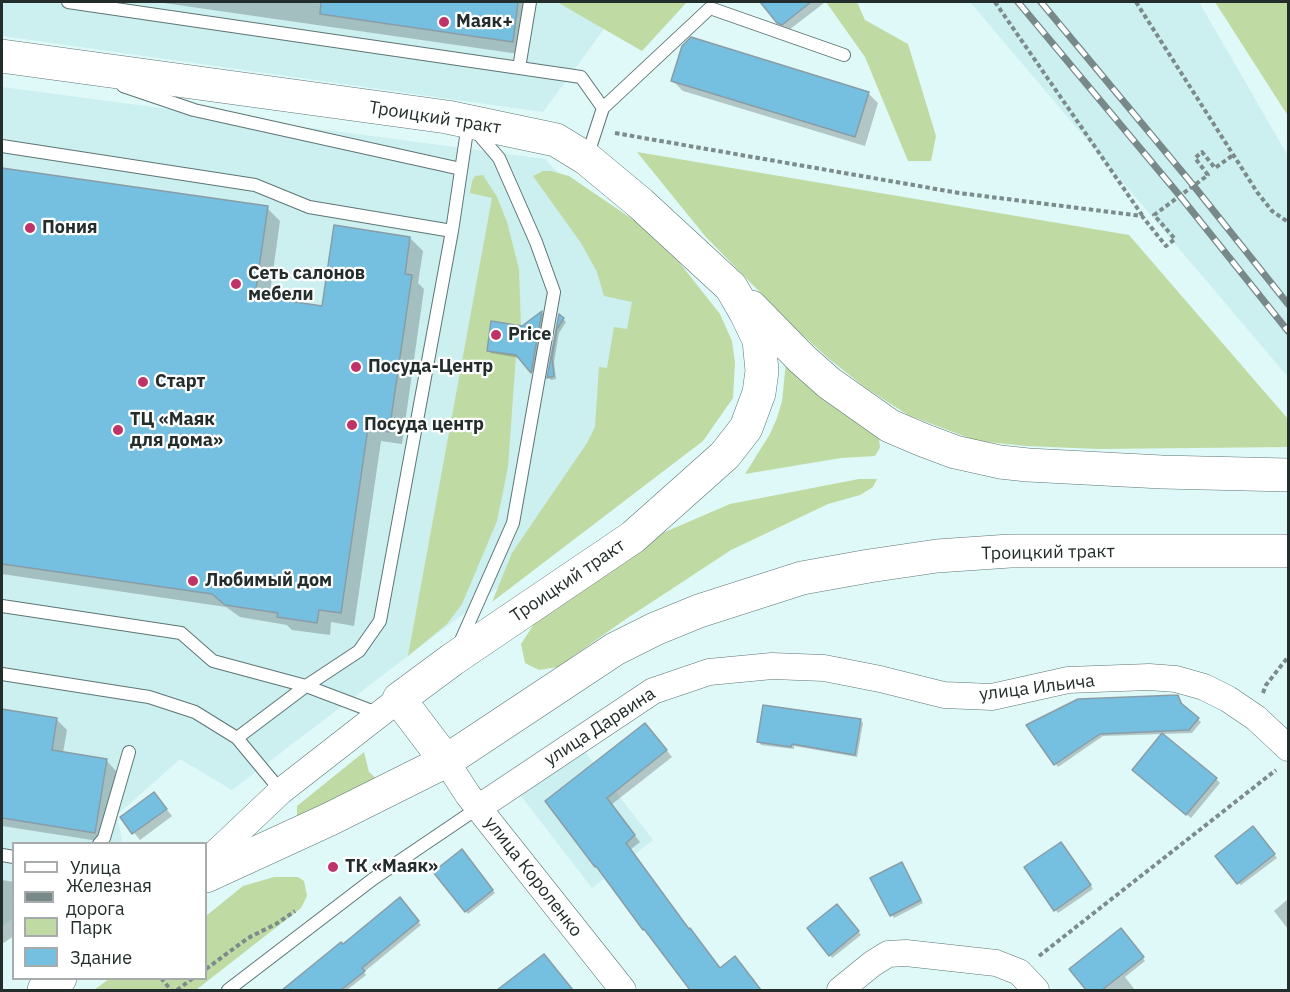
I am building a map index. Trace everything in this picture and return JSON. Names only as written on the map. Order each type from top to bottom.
[{"type":"main road","name":"Троицкий тракт","points":[[2,56],[447,117],[556,140],[591,144],[640,203],[730,286],[759,340],[762,371],[759,393],[746,428],[725,455],[633,537],[453,659],[389,707]]},
{"type":"main road","points":[[730,286],[829,383],[890,426],[939,447],[972,457],[1028,465],[1285,475]]},
{"type":"main road","name":"Троицкий тракт","points":[[446,761],[615,649],[699,611],[802,578],[937,556],[1010,552],[1288,551]]},
{"type":"main road","points":[[207,876],[330,819],[446,761],[389,707]]},
{"type":"main road","points":[[44,990],[57,980]]},
{"type":"street","name":"улица Дарвина","points":[[478,808],[653,691],[709,672],[772,666],[824,668],[880,678],[944,695]]},
{"type":"street","name":"улица Ильича","points":[[944,695],[992,697],[1068,680],[1149,677],[1176,680],[1204,687],[1228,699],[1256,718],[1284,758]]},
{"type":"street","points":[[207,861],[281,791],[389,707]]},
{"type":"street","name":"улица Короленко","points":[[446,761],[478,808],[623,990]]},
{"type":"street","points":[[840,990],[888,954],[996,963],[1028,981]]},
{"type":"lane","points":[[68,2],[580,78],[603,108]]},
{"type":"lane","points":[[519,68],[530,2]]},
{"type":"lane","points":[[591,144],[603,108],[711,8],[844,55]]},
{"type":"lane","points":[[50,63],[194,110],[461,168]]},
{"type":"lane","points":[[237,738],[306,686],[359,651],[380,621],[452,231],[468,122]]},
{"type":"lane","points":[[453,659],[513,523],[554,292],[536,242],[499,158],[468,122]]},
{"type":"lane","points":[[2,146],[255,185],[309,207],[452,231]]},
{"type":"lane","points":[[2,606],[181,633],[213,661],[389,707]]},
{"type":"lane","points":[[2,674],[149,696],[195,712],[237,738],[281,791]]},
{"type":"lane","points":[[100,842],[104,838],[129,752]]},
{"type":"lane","points":[[228,990],[373,879],[478,808]]},
{"type":"path","points":[[995,2],[1142,216],[1166,246],[1174,239],[1154,215],[1208,175],[1195,158],[1202,152],[1215,168],[1233,155]]},
{"type":"path","points":[[1136,2],[1257,192],[1272,211],[1288,222]]},
{"type":"path","points":[[591,144],[1142,216]]},
{"type":"path","points":[[1256,718],[1266,685],[1288,657]]},
{"type":"path","points":[[1028,981],[1284,758]]},
{"type":"path","points":[[177,990],[190,980]]},
{"type":"shaded area","points":[[2,2],[579,2],[604,29],[543,112],[2,36]]},
{"type":"shaded area","points":[[970,2],[1199,2],[1288,156],[1288,377]]},
{"type":"shaded area","points":[[2,87],[545,159],[663,284],[632,455],[509,579],[232,790],[180,759],[117,815],[122,841],[120,842],[12,842],[12,919],[2,927]]},
{"type":"shaded area","points":[[582,748],[653,840],[592,888],[521,796]]},
{"type":"green space","points":[[557,2],[687,2],[642,51]]},
{"type":"green space","points":[[826,2],[857,2],[865,20],[908,44],[936,136],[931,161],[908,161],[865,57]]},
{"type":"green space","points":[[1215,2],[1288,2],[1288,116]]},
{"type":"green space","points":[[637,152],[1129,235],[1288,419],[1288,447],[1099,449],[1026,446],[977,441],[908,415],[866,388],[794,327],[705,236]]},
{"type":"green space","points":[[543,171],[569,176],[635,221],[679,262],[720,314],[732,341],[735,362],[733,398],[703,441],[492,602],[512,553],[587,443],[595,427],[599,367],[607,368],[614,327],[627,329],[632,302],[604,296],[597,272],[581,243],[533,176]]},
{"type":"green space","points":[[483,175],[497,197],[507,222],[519,269],[521,326],[492,321],[487,350],[516,355],[508,467],[497,521],[462,604],[447,624],[408,656],[492,198],[470,193],[475,176]]},
{"type":"green space","points":[[786,363],[879,438],[880,448],[875,456],[841,458],[745,474],[770,434],[777,418],[782,401]]},
{"type":"green space","points":[[859,479],[877,479],[873,487],[860,495],[828,504],[731,550],[558,667],[539,670],[525,663],[521,644],[536,621],[658,535],[730,504]]},
{"type":"green space","points":[[364,752],[369,772],[378,780],[307,816],[297,815],[297,806]]},
{"type":"green space","points":[[274,877],[298,877],[304,881],[307,896],[301,908],[196,990],[94,990],[108,980],[207,980],[207,915],[243,886]]},
{"type":"building","name":"Маяк+","points":[[321,2],[518,2],[513,42],[320,14]]},
{"type":"building","points":[[760,2],[811,2],[782,25],[777,23]]},
{"type":"building","points":[[691,37],[869,92],[855,137],[671,81],[682,46]]},
{"type":"building","name":"ТЦ «Маяк для дома»","points":[[2,168],[268,206],[255,296],[322,306],[334,225],[410,237],[405,274],[412,275],[389,432],[368,428],[341,613],[319,610],[317,623],[277,617],[278,613],[225,605],[212,594],[2,564]]},
{"type":"building","points":[[542,311],[531,373],[516,355],[487,351],[491,321],[522,326]]},
{"type":"building","points":[[559,314],[564,318],[557,329],[552,358],[554,376],[547,378]]},
{"type":"building","points":[[1178,695],[1181,703],[1199,718],[1189,730],[1100,734],[1054,765],[1026,725],[1078,699]]},
{"type":"building","points":[[763,705],[861,719],[855,755],[792,744],[791,747],[757,742]]},
{"type":"building","points":[[2,709],[57,718],[52,750],[107,759],[95,833],[2,818]]},
{"type":"building","points":[[645,723],[667,750],[607,798],[635,835],[626,843],[720,968],[735,956],[761,990],[690,990],[545,801]]},
{"type":"building","points":[[1162,733],[1217,778],[1186,815],[1132,770]]},
{"type":"building","points":[[154,792],[167,809],[132,834],[120,817]]},
{"type":"building","points":[[1253,826],[1275,854],[1237,884],[1215,856]]},
{"type":"building","points":[[1061,842],[1091,885],[1054,911],[1024,867]]},
{"type":"building","points":[[462,849],[493,890],[465,912],[433,872]]},
{"type":"building","points":[[902,862],[921,900],[890,916],[870,878]]},
{"type":"building","points":[[400,897],[419,921],[362,968],[365,971],[341,990],[282,990],[341,942],[343,944]]},
{"type":"building","points":[[837,904],[859,931],[829,956],[807,928]]},
{"type":"building","points":[[1121,928],[1144,957],[1102,990],[1086,990],[1069,969]]},
{"type":"building","points":[[544,954],[573,990],[497,990]]},
{"type":"railway","points":[[1018,2],[1180,196],[1288,331]]},
{"type":"railway","points":[[1041,2],[1193,185],[1288,304]]},
{"type":"place","name":"Маяк+","points":[[444,22]]},
{"type":"place","name":"Пония","points":[[30,228]]},
{"type":"place","name":"Сеть салонов мебели","points":[[236,284]]},
{"type":"place","name":"Price","points":[[496,335]]},
{"type":"place","name":"Посуда-Центр","points":[[356,367]]},
{"type":"place","name":"Старт","points":[[143,382]]},
{"type":"place","name":"Посуда центр","points":[[352,425]]},
{"type":"place","name":"ТЦ «Маяк для дома»","points":[[118,430]]},
{"type":"place","name":"Любимый дом","points":[[193,581]]},
{"type":"place","name":"ТК «Маяк»","points":[[333,867]]}]
